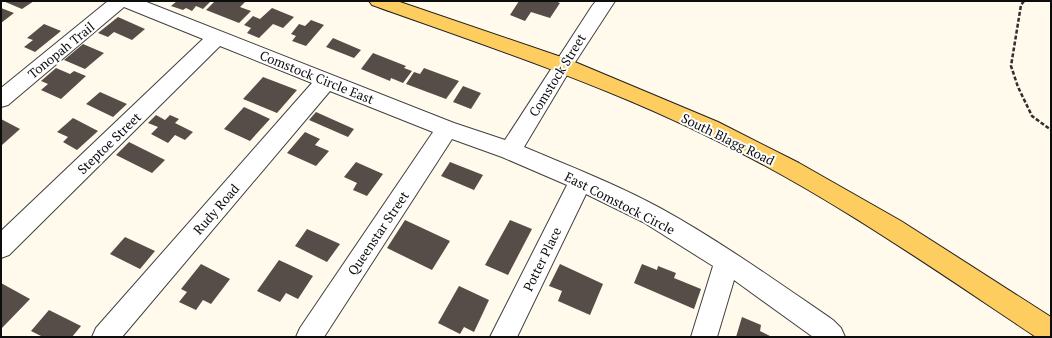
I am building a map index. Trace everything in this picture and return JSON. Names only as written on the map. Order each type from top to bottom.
[{"type":"main road","name":"South Blagg Road","points":[[378,1],[563,65],[711,128],[791,170],[893,228],[1051,332]]},
{"type":"street","name":"Tonopah Trail","points":[[1,99],[120,1]]},
{"type":"street","name":"Comstock Circle East","points":[[126,1],[447,129],[510,151]]},
{"type":"street","name":"Comstock Street","points":[[510,151],[563,65],[606,1]]},
{"type":"street","name":"Steptoe Street","points":[[1,247],[216,38]]},
{"type":"street","name":"Rudy Road","points":[[105,337],[326,80]]},
{"type":"street","name":"Queenstar Street","points":[[309,337],[447,129]]},
{"type":"street","name":"East Comstock Circle","points":[[510,151],[581,181],[651,215],[727,261],[812,320],[832,337]]},
{"type":"street","name":"Potter Place","points":[[503,337],[581,181]]},
{"type":"street","points":[[704,337],[727,261]]},
{"type":"path","points":[[1024,1],[1021,5],[1011,66],[1018,87],[1032,116],[1051,130]]},
{"type":"building","points":[[3,1],[34,1],[22,9]]},
{"type":"building","points":[[177,1],[211,1],[203,9],[196,6],[192,11],[186,8],[183,10],[171,6]]},
{"type":"building","points":[[215,1],[242,1],[245,2],[240,7],[251,11],[239,23],[206,10]]},
{"type":"building","points":[[519,1],[555,1],[560,3],[550,18],[531,12],[525,21],[510,15]]},
{"type":"building","points":[[1,8],[14,13],[1,23]]},
{"type":"building","points":[[272,8],[294,17],[283,28],[273,24],[259,38],[247,33],[251,28],[244,25],[253,16],[260,19]]},
{"type":"building","points":[[118,17],[145,29],[132,40],[114,32],[108,37],[98,33]]},
{"type":"building","points":[[311,20],[324,25],[306,46],[292,41],[296,36],[291,34],[299,24],[305,26]]},
{"type":"building","points":[[44,24],[61,31],[35,52],[24,47],[33,40],[27,38]]},
{"type":"building","points":[[333,38],[361,50],[354,58],[326,47]]},
{"type":"building","points":[[83,44],[104,53],[85,69],[64,60]]},
{"type":"building","points":[[373,53],[406,66],[404,68],[412,71],[403,83],[391,78],[390,81],[361,69]]},
{"type":"building","points":[[56,68],[70,74],[74,71],[86,76],[61,99],[41,90],[48,84],[41,81]]},
{"type":"building","points":[[424,68],[459,81],[446,99],[406,84],[414,72],[420,74]]},
{"type":"building","points":[[263,77],[297,90],[277,113],[243,99]]},
{"type":"building","points":[[463,86],[481,93],[471,109],[453,102]]},
{"type":"building","points":[[100,92],[127,104],[113,117],[86,104]]},
{"type":"building","points":[[244,107],[270,119],[250,141],[224,129]]},
{"type":"building","points":[[316,112],[354,129],[348,137],[309,120]]},
{"type":"building","points":[[156,115],[165,120],[170,115],[179,119],[175,123],[193,132],[185,140],[175,135],[168,143],[151,134],[158,127],[148,123]]},
{"type":"building","points":[[73,118],[98,131],[77,150],[63,142],[68,137],[57,132]]},
{"type":"building","points":[[1,119],[20,129],[2,145],[1,145]]},
{"type":"building","points":[[305,132],[320,139],[315,145],[329,151],[316,166],[287,153]]},
{"type":"building","points":[[129,142],[165,160],[152,173],[116,155]]},
{"type":"building","points":[[356,162],[383,174],[367,196],[353,190],[357,183],[344,177]]},
{"type":"building","points":[[450,162],[483,175],[474,190],[441,176]]},
{"type":"building","points":[[405,220],[450,241],[432,270],[387,248]]},
{"type":"building","points":[[510,220],[532,229],[508,275],[485,265]]},
{"type":"building","points":[[307,229],[340,244],[327,262],[295,246]]},
{"type":"building","points":[[125,237],[155,251],[140,269],[110,254]]},
{"type":"building","points":[[279,260],[313,276],[298,299],[286,293],[280,302],[257,291]]},
{"type":"building","points":[[201,264],[230,279],[211,304],[203,300],[196,310],[179,302],[187,292],[181,289]]},
{"type":"building","points":[[560,264],[603,284],[590,315],[558,301],[562,291],[549,286]]},
{"type":"building","points":[[642,264],[657,270],[658,266],[676,273],[674,278],[701,289],[694,309],[634,283]]},
{"type":"building","points":[[1,283],[30,299],[2,328],[1,327]]},
{"type":"building","points":[[459,286],[489,300],[474,332],[464,327],[460,334],[438,323]]},
{"type":"building","points":[[49,310],[81,326],[72,337],[43,337],[31,331]]},
{"type":"building","points":[[742,317],[761,325],[760,331],[772,337],[736,337]]}]
